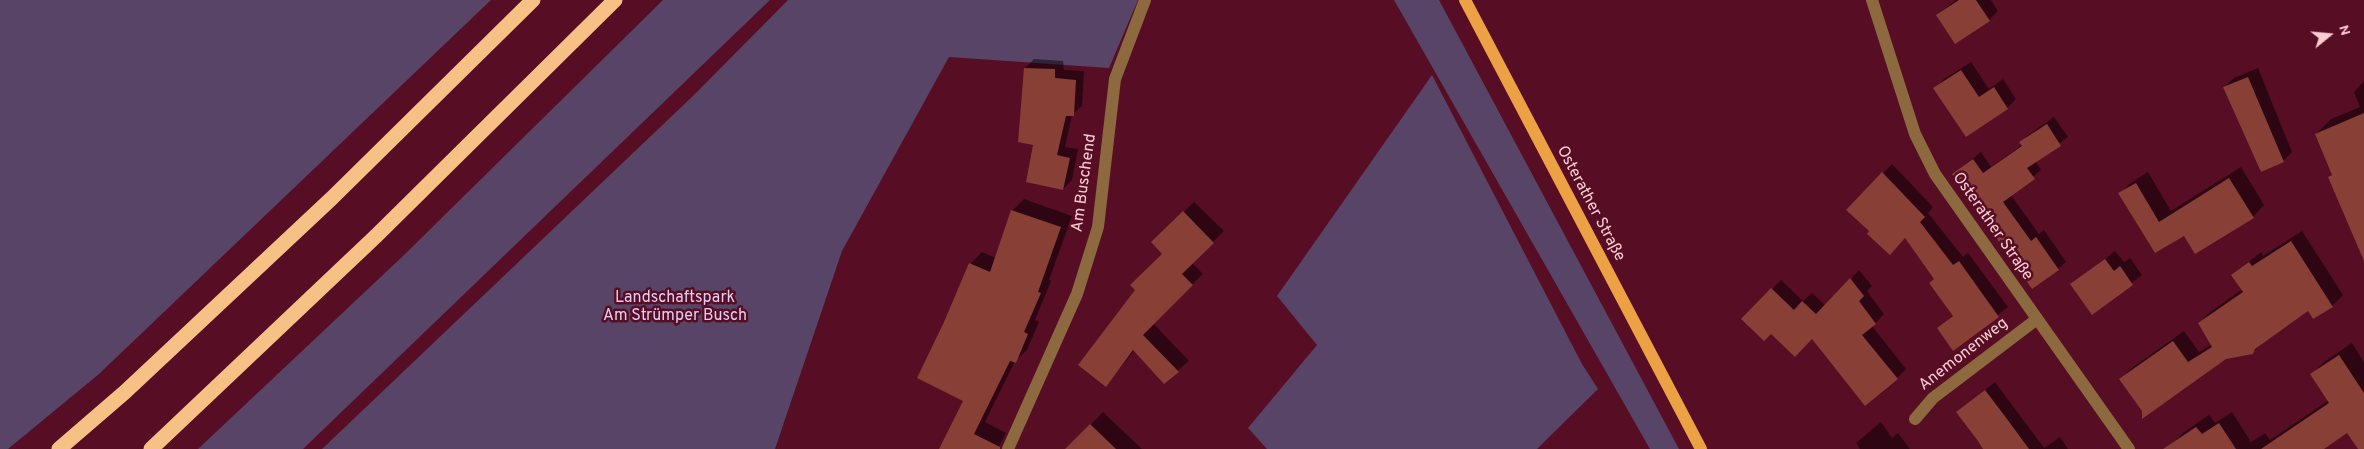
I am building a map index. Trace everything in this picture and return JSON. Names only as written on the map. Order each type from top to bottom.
[{"type":"highway","points":[[60,449],[125,392],[332,198],[533,0]]},
{"type":"highway","points":[[151,449],[376,236],[615,0]]},
{"type":"main road","name":"Osterather Straße","points":[[1465,0],[1702,449]]},
{"type":"street","name":"Am Buschend","points":[[1008,449],[1076,294],[1098,227],[1115,79],[1145,0]]},
{"type":"street","name":"Osterather Straße","points":[[1872,0],[1915,134],[1935,174],[2129,449]]},
{"type":"street","name":"Anemonenweg","points":[[1915,419],[1933,398],[2037,319]]},
{"type":"green space","points":[[0,0],[491,0],[99,374],[8,449],[0,449]]},
{"type":"green space","points":[[663,0],[770,0],[303,449],[198,449],[403,256]]},
{"type":"green space","name":"Landschaftspark Am Strümper Busch","points":[[788,0],[1138,0],[1109,68],[949,57],[842,251],[775,449],[322,449],[695,94]]},
{"type":"green space","points":[[1394,0],[1439,0],[1679,449],[1650,449]]},
{"type":"green space","points":[[1432,75],[1582,364],[1598,389],[1537,449],[1267,449],[1248,428],[1317,345],[1277,296]]},
{"type":"building","points":[[1959,0],[1976,0],[1990,21],[1955,44],[1936,15]]},
{"type":"building","points":[[1024,68],[1055,69],[1055,78],[1076,80],[1074,116],[1066,116],[1057,155],[1070,158],[1063,190],[1026,182],[1033,145],[1018,142]]},
{"type":"building","points":[[1961,70],[1979,97],[1994,87],[2008,109],[1966,137],[1933,88]]},
{"type":"building","points":[[2248,77],[2284,162],[2261,172],[2223,87]]},
{"type":"building","points":[[2364,113],[2364,261],[2328,177],[2332,175],[2315,134]]},
{"type":"building","points":[[2047,124],[2061,146],[2027,168],[2035,179],[2003,202],[2031,241],[2036,237],[2059,270],[2032,289],[1952,174],[1973,159],[1983,173],[2022,146],[2019,142]]},
{"type":"building","points":[[1882,172],[1925,217],[1920,222],[1953,265],[1959,261],[1999,317],[1953,351],[1937,328],[1953,316],[1929,283],[1934,279],[1905,238],[1890,255],[1867,234],[1869,231],[1846,210]]},
{"type":"building","points":[[2229,178],[2254,218],[2195,254],[2184,236],[2155,253],[2118,193],[2136,183],[2159,222]]},
{"type":"building","points":[[1011,210],[1061,227],[1038,292],[1041,293],[1024,332],[1028,334],[1016,363],[1010,361],[974,434],[1000,447],[1000,449],[939,449],[963,401],[917,378],[944,322],[969,263],[990,272]]},
{"type":"building","points":[[1183,211],[1214,243],[1182,274],[1193,285],[1143,335],[1179,372],[1164,384],[1133,350],[1106,387],[1078,365],[1135,290],[1130,285],[1162,254],[1151,242]]},
{"type":"building","points":[[2291,241],[2333,307],[2313,319],[2308,311],[2255,349],[2253,354],[2226,359],[2142,419],[2142,411],[2119,379],[2173,341],[2188,362],[2212,347],[2198,323],[2243,292],[2231,275],[2249,262],[2252,266]]},
{"type":"building","points":[[2105,259],[2114,271],[2120,266],[2133,285],[2092,315],[2070,284]]},
{"type":"building","points":[[1850,278],[1864,296],[1859,301],[1876,324],[1862,335],[1898,379],[1865,406],[1812,339],[1795,357],[1771,334],[1764,341],[1741,319],[1771,288],[1794,310],[1802,301],[1816,314]]},
{"type":"building","points":[[2339,355],[2364,393],[2364,449],[2358,449],[2347,433],[2324,449],[2261,449],[2329,403],[2310,374]]},
{"type":"building","points":[[1985,390],[2029,449],[1983,449],[1956,412]]},
{"type":"building","points":[[2219,423],[2236,449],[2163,449],[2196,427],[2202,434]]},
{"type":"building","points":[[1090,424],[1116,449],[1065,449]]}]
